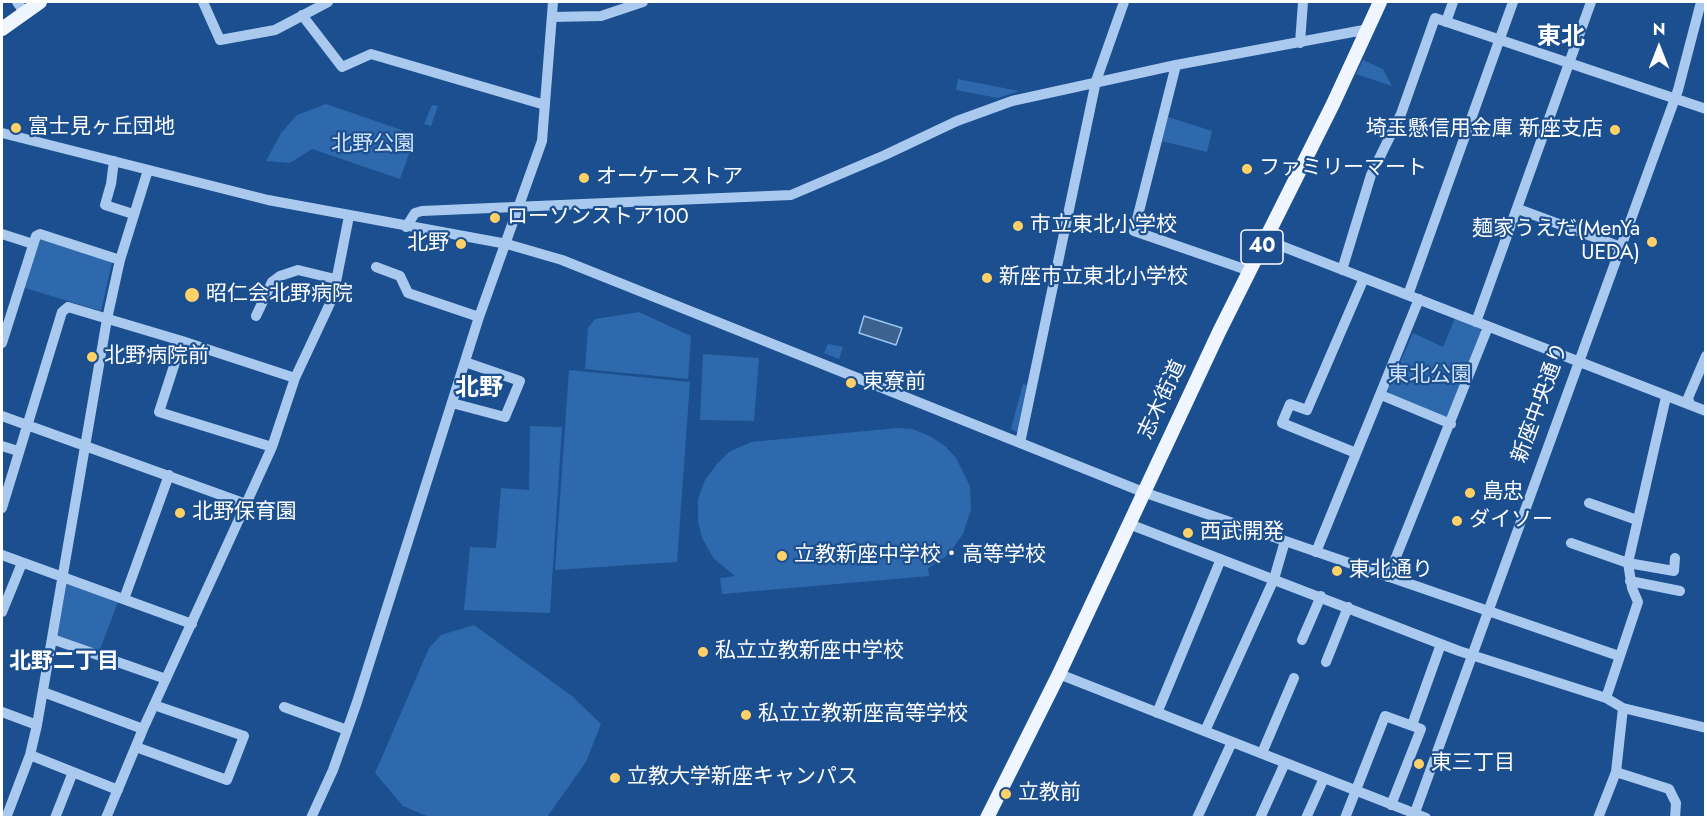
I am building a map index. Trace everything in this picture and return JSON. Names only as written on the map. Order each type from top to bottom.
[{"type":"main road","points":[[2,29],[21,7],[40,2]]},
{"type":"main road","name":"志木街道","points":[[987,818],[1059,674],[1143,492],[1369,29],[1380,2]]},
{"type":"street","points":[[202,2],[220,40],[275,30],[328,2]]},
{"type":"street","points":[[311,818],[333,770],[347,730],[479,317],[542,141],[553,2]]},
{"type":"street","points":[[552,17],[601,16],[643,2]]},
{"type":"street","points":[[1020,443],[1096,81],[1124,2]]},
{"type":"street","points":[[1300,43],[1303,2]]},
{"type":"street","points":[[1446,22],[1453,2]]},
{"type":"street","points":[[1316,552],[1381,394],[1513,2]]},
{"type":"street","points":[[1476,322],[1591,2]]},
{"type":"street","name":"新座中央通り","points":[[1414,815],[1470,654],[1674,100],[1701,2]]},
{"type":"street","points":[[302,15],[342,67],[371,54],[545,105]]},
{"type":"street","points":[[1342,270],[1371,175],[1401,114],[1435,18],[1569,65],[1674,100],[1687,101],[1706,109]]},
{"type":"street","points":[[406,227],[415,213],[422,211],[791,195],[984,110],[1011,101],[1096,81],[1369,29]]},
{"type":"street","points":[[1176,65],[1134,231],[1250,271]]},
{"type":"street","points":[[2,133],[148,170],[349,216],[507,244],[596,273],[1143,492],[1619,656]]},
{"type":"street","points":[[114,161],[105,205],[133,214]]},
{"type":"street","points":[[6,818],[30,755],[37,725],[107,319],[120,260],[148,170]]},
{"type":"street","points":[[1518,209],[1621,247]]},
{"type":"street","points":[[106,818],[143,729],[272,447],[295,378],[333,297],[349,216]]},
{"type":"street","points":[[2,234],[33,244]]},
{"type":"street","points":[[2,338],[36,236],[40,234],[120,260]]},
{"type":"street","points":[[1266,240],[1706,411]]},
{"type":"street","points":[[376,267],[400,276],[408,293],[479,317]]},
{"type":"street","points":[[256,316],[272,282],[280,276],[298,270],[335,279]]},
{"type":"street","points":[[1356,453],[1282,423],[1290,404],[1307,410],[1364,278]]},
{"type":"street","points":[[2,508],[4,491],[62,312],[68,308],[182,341],[295,378]]},
{"type":"street","points":[[1388,577],[1488,327]]},
{"type":"street","points":[[182,341],[159,412],[272,447]]},
{"type":"street","points":[[1690,404],[1688,398],[1706,356]]},
{"type":"street","points":[[452,403],[505,417],[520,381],[465,362]]},
{"type":"street","points":[[1381,394],[1451,424]]},
{"type":"street","points":[[1606,698],[1638,602],[1630,581],[1628,563],[1666,397]]},
{"type":"street","points":[[2,416],[246,504]]},
{"type":"street","points":[[2,446],[18,451]]},
{"type":"street","points":[[124,599],[168,476]]},
{"type":"street","points":[[1589,503],[1637,520]]},
{"type":"street","points":[[1129,524],[1441,644],[1606,698],[1623,708],[1706,728]]},
{"type":"street","points":[[1205,731],[1274,579],[1285,541]]},
{"type":"street","points":[[1571,543],[1628,563],[1674,571],[1675,558]]},
{"type":"street","points":[[2,555],[192,624]]},
{"type":"street","points":[[1157,713],[1221,559]]},
{"type":"street","points":[[2,612],[22,563]]},
{"type":"street","points":[[1630,581],[1680,591]]},
{"type":"street","points":[[1302,640],[1321,596]]},
{"type":"street","points":[[1326,662],[1348,607]]},
{"type":"street","points":[[52,639],[166,679]]},
{"type":"street","points":[[1412,725],[1441,644]]},
{"type":"street","points":[[1059,674],[1426,818]]},
{"type":"street","points":[[1262,753],[1294,678]]},
{"type":"street","points":[[43,692],[143,729]]},
{"type":"street","points":[[136,747],[227,780],[244,736],[154,705]]},
{"type":"street","points":[[284,707],[347,730]]},
{"type":"street","points":[[1598,818],[1616,772],[1623,708]]},
{"type":"street","points":[[2,712],[37,725]]},
{"type":"street","points":[[1345,818],[1385,716],[1421,729],[1391,805]]},
{"type":"street","points":[[1197,818],[1232,742]]},
{"type":"street","points":[[30,755],[118,789]]},
{"type":"street","points":[[1260,818],[1285,763]]},
{"type":"street","points":[[55,818],[73,772]]},
{"type":"street","points":[[1616,772],[1669,789],[1676,803],[1676,818]]},
{"type":"street","points":[[1306,818],[1324,778]]},
{"type":"green space","points":[[1363,60],[1383,69],[1392,86],[1356,74]]},
{"type":"green space","points":[[958,79],[1019,91],[998,98],[956,90]]},
{"type":"green space","name":"北野公園","points":[[326,104],[416,135],[400,179],[312,149],[290,163],[266,161],[281,133],[297,115]]},
{"type":"green space","points":[[432,105],[438,106],[431,126],[424,124]]},
{"type":"green space","points":[[1168,117],[1212,131],[1207,152],[1161,141]]},
{"type":"green space","points":[[39,239],[112,262],[101,311],[25,288]]},
{"type":"green space","points":[[639,312],[691,336],[688,379],[585,369],[588,328],[595,319]]},
{"type":"green space","name":"東北公園","points":[[1455,318],[1480,328],[1482,334],[1448,419],[1390,394],[1388,390],[1413,333],[1443,347]]},
{"type":"green space","points":[[828,344],[843,347],[839,359],[824,353]]},
{"type":"green space","points":[[703,354],[759,358],[754,421],[700,420]]},
{"type":"green space","points":[[569,370],[690,382],[677,562],[555,570]]},
{"type":"green space","points":[[1023,384],[1027,385],[1017,432],[1011,429]]},
{"type":"green space","points":[[530,426],[562,427],[550,613],[464,610],[470,547],[496,548],[501,488],[529,490]]},
{"type":"green space","points":[[897,428],[912,429],[930,436],[945,446],[956,458],[970,486],[971,510],[963,534],[948,555],[928,568],[929,576],[722,594],[720,578],[735,576],[714,559],[702,538],[698,521],[698,499],[705,480],[729,452],[751,442]]},
{"type":"green space","points":[[67,582],[118,602],[99,652],[57,637]]},
{"type":"green space","points":[[474,625],[572,696],[601,724],[586,762],[547,817],[429,817],[403,806],[375,773],[429,648],[441,635]]},
{"type":"shaded area","points":[[864,316],[902,328],[896,345],[859,333]]},
{"type":"place","name":"富士見ヶ丘団地","points":[[16,128]]},
{"type":"place","name":"埼玉懸信用金庫 新座支店","points":[[1615,130]]},
{"type":"place","name":"ファミリーマート","points":[[1247,169]]},
{"type":"place","name":"オーケーストア","points":[[584,178]]},
{"type":"place","name":"ローソンストア100","points":[[495,218]]},
{"type":"place","name":"市立東北小学校","points":[[1018,226]]},
{"type":"place","name":"麺家うえだ(MenYa UEDA)","points":[[1652,242]]},
{"type":"place","name":"北野","points":[[461,244]]},
{"type":"place","name":"新座市立東北小学校","points":[[987,278]]},
{"type":"place","name":"昭仁会北野病院","points":[[192,295]]},
{"type":"place","name":"北野病院前","points":[[92,357]]},
{"type":"place","name":"東寮前","points":[[851,383]]},
{"type":"place","name":"島忠","points":[[1470,493]]},
{"type":"place","name":"北野保育園","points":[[180,513]]},
{"type":"place","name":"ダイソー","points":[[1457,521]]},
{"type":"place","name":"西武開発","points":[[1188,533]]},
{"type":"place","name":"立教新座中学校・高等学校","points":[[782,556]]},
{"type":"place","name":"東北通り","points":[[1337,571]]},
{"type":"place","name":"私立立教新座中学校","points":[[703,652]]},
{"type":"place","name":"私立立教新座高等学校","points":[[746,715]]},
{"type":"place","name":"東三丁目","points":[[1419,764]]},
{"type":"place","name":"立教大学新座キャンパス","points":[[615,778]]},
{"type":"place","name":"立教前","points":[[1006,794]]},
{"type":"district","name":"東北","points":[[1561,38]]},
{"type":"district","name":"北野","points":[[479,389]]},
{"type":"district","name":"北野二丁目","points":[[64,663]]}]
